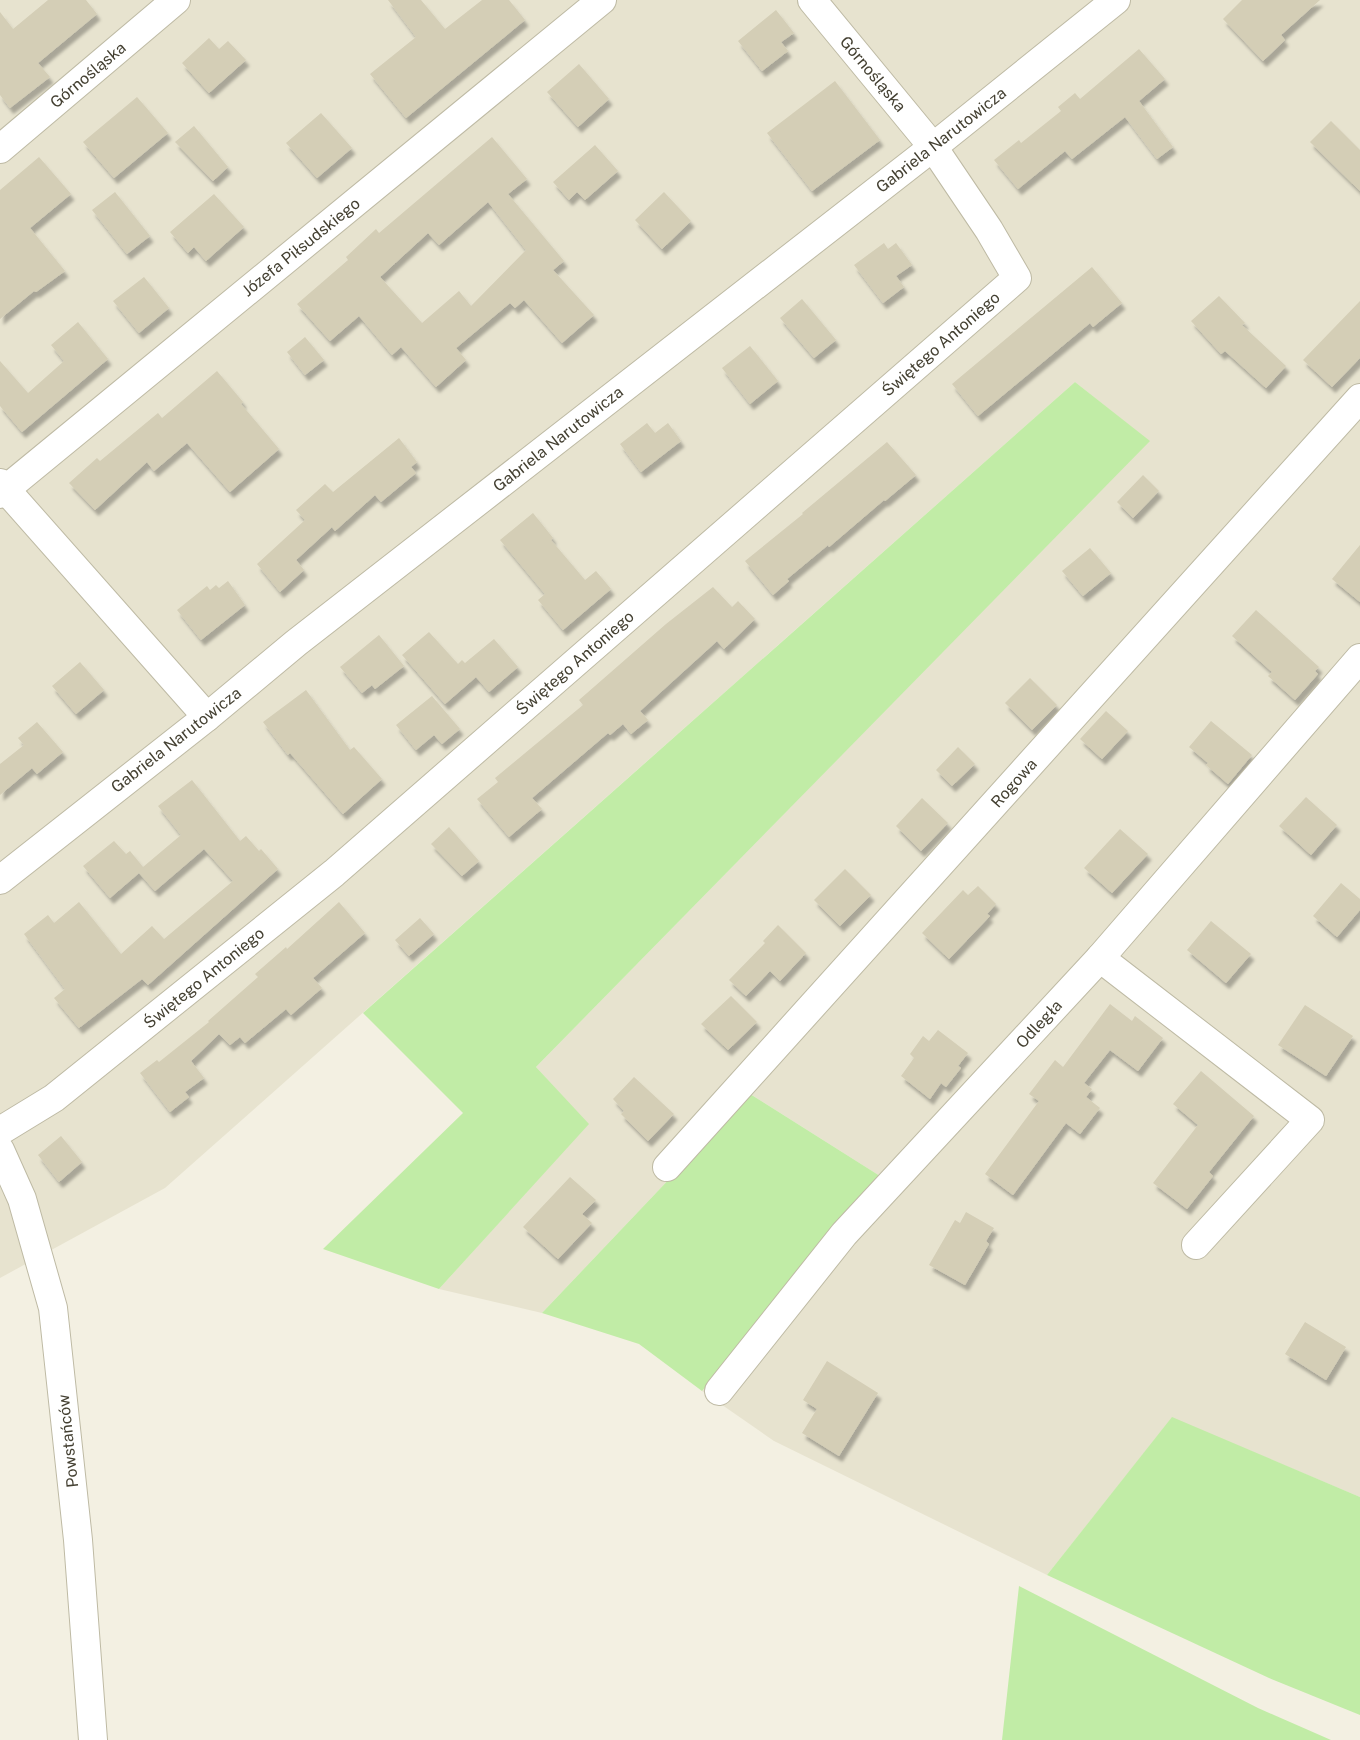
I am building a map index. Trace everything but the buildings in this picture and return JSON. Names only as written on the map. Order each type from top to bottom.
[{"type":"street","name":"Górnośląska","points":[[0,149],[176,0]]},
{"type":"street","name":"Józefa Piłsudskiego","points":[[2,489],[602,0]]},
{"type":"street","name":"Górnośląska","points":[[812,0],[933,147]]},
{"type":"street","name":"Gabriela Narutowicza","points":[[0,880],[207,717],[296,643],[933,147],[1116,0]]},
{"type":"street","name":"Świętego Antoniego","points":[[0,1131],[54,1098],[334,873],[1017,278],[989,230],[933,147]]},
{"type":"street","name":"Rogowa","points":[[667,1167],[1360,398]]},
{"type":"street","points":[[2,489],[207,717]]},
{"type":"street","name":"Odległa","points":[[719,1391],[844,1234],[1100,958],[1360,658]]},
{"type":"street","points":[[1100,958],[1310,1120],[1196,1245]]},
{"type":"street","name":"Powstańców","points":[[0,1150],[22,1199],[52,1308],[78,1540],[93,1740]]},
{"type":"shaded area","points":[[0,0],[1360,0],[1360,1497],[1172,1418],[1047,1575],[774,1441],[702,1391],[880,1176],[750,1094],[542,1313],[439,1289],[588,1124],[536,1067],[1149,441],[1075,382],[165,1188],[0,1278]]},
{"type":"green space","points":[[1075,382],[1150,441],[536,1067],[589,1124],[439,1289],[323,1249],[463,1113],[363,1013]]},
{"type":"green space","points":[[750,1094],[880,1176],[702,1391],[639,1344],[542,1313]]},
{"type":"green space","points":[[1172,1417],[1360,1497],[1360,1715],[1269,1678],[1047,1575]]},
{"type":"green space","points":[[1019,1586],[1258,1708],[1331,1740],[1002,1740]]}]
